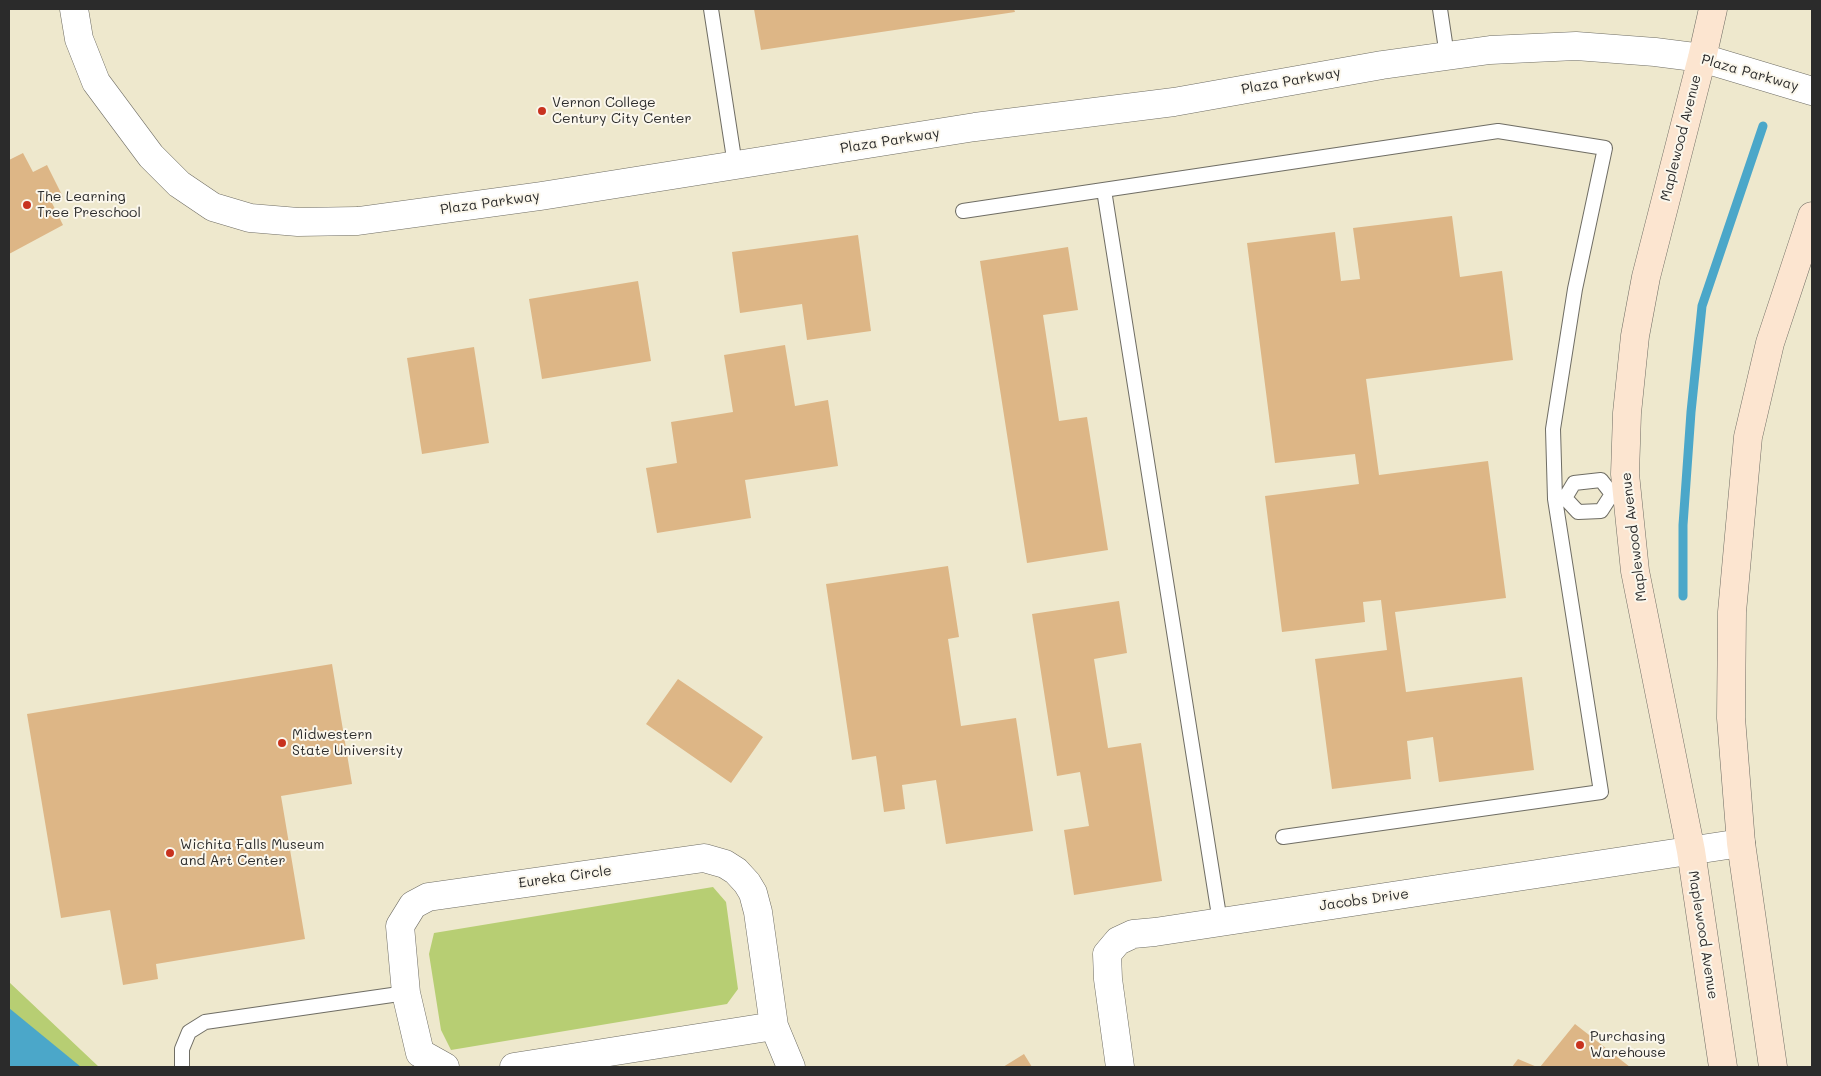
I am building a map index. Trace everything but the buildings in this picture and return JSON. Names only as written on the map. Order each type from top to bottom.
[{"type":"street","name":"Plaza Parkway","points":[[74,9],[79,39],[96,82],[151,156],[179,184],[213,207],[250,218],[298,222],[358,221],[541,196],[975,127],[1174,102],[1382,65],[1490,50],[1576,46],[1655,52],[1702,58],[1812,91]]},
{"type":"street","name":"Maplewood Avenue","points":[[1713,9],[1646,276],[1635,336],[1627,413],[1625,474],[1620,494],[1690,851],[1723,1067]]},
{"type":"street","points":[[1773,1067],[1741,843],[1731,718],[1732,612],[1748,437],[1770,343],[1812,216]]},
{"type":"street","name":"Jacobs Drive","points":[[1120,1067],[1108,979],[1107,954],[1118,941],[1133,934],[1741,843]]},
{"type":"street","name":"Eureka Circle","points":[[435,1065],[420,1054],[406,993],[400,926],[413,905],[428,896],[704,858],[725,864],[736,871],[747,883],[753,894],[758,912],[774,1026],[791,1067]]},
{"type":"street","points":[[514,1067],[774,1026]]},
{"type":"lane","points":[[711,9],[735,165]]},
{"type":"lane","points":[[1440,9],[1447,56]]},
{"type":"lane","points":[[963,211],[1498,131],[1605,148],[1575,289],[1553,429],[1560,498],[1601,792],[1284,837]]},
{"type":"lane","points":[[1104,190],[1220,922]]},
{"type":"lane","points":[[1601,480],[1620,494],[1601,511],[1578,512],[1560,498],[1574,483],[1601,480]]},
{"type":"lane","points":[[182,1067],[182,1048],[189,1032],[205,1022],[406,993]]},
{"type":"green space","points":[[713,887],[726,902],[738,989],[727,1004],[451,1050],[441,1030],[429,954],[434,933]]},
{"type":"green space","points":[[9,982],[99,1067],[9,1067]]},
{"type":"water","points":[[9,1008],[81,1067],[9,1067]]},
{"type":"waterway","points":[[1683,596],[1683,525],[1691,412],[1702,306],[1763,126]]},
{"type":"place","name":"Vernon College Century City Center","points":[[542,111]]},
{"type":"place","name":"The Learning Tree Preschool","points":[[27,205]]},
{"type":"place","name":"Midwestern State University","points":[[282,743]]},
{"type":"place","name":"Wichita Falls Museum and Art Center","points":[[170,853]]},
{"type":"place","name":"Purchasing Warehouse","points":[[1580,1045]]}]
